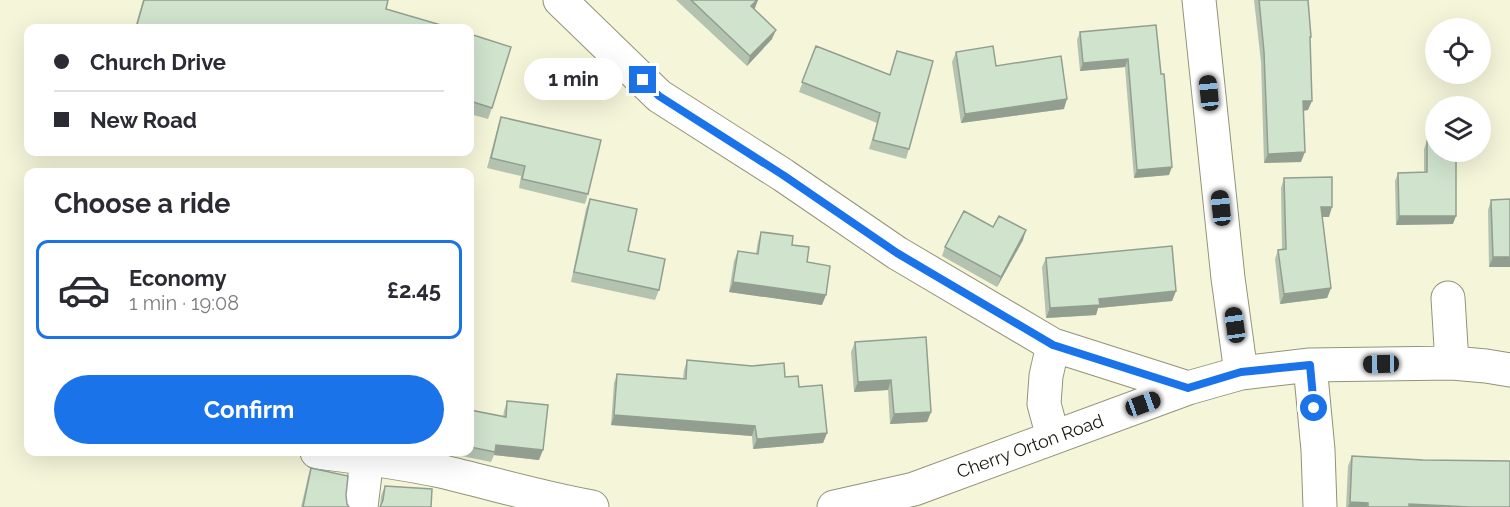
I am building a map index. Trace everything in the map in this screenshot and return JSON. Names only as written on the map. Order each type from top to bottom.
[{"type":"street","points":[[560,0],[659,96],[783,175],[897,253],[1053,345],[1188,388]]},
{"type":"street","points":[[1199,0],[1228,278],[1241,372]]},
{"type":"street","points":[[1448,298],[1452,363]]},
{"type":"street","points":[[1053,345],[1046,376],[1044,404],[1053,437]]},
{"type":"street","name":"Cherry Orton Road","points":[[834,507],[914,489],[1188,388],[1241,372],[1310,365],[1452,363],[1510,370]]},
{"type":"street","points":[[1310,365],[1318,450],[1320,507]]},
{"type":"street","points":[[350,456],[439,471],[592,507]]},
{"type":"street","points":[[361,507],[367,458]]},
{"type":"building","points":[[144,0],[388,0],[386,9],[437,24],[137,24]]},
{"type":"building","points":[[691,0],[757,0],[751,6],[776,30],[750,56]]},
{"type":"building","points":[[1259,0],[1308,0],[1312,101],[1303,101],[1305,152],[1268,154],[1264,52]]},
{"type":"building","points":[[1156,25],[1161,74],[1164,74],[1172,167],[1137,170],[1128,59],[1083,63],[1080,32]]},
{"type":"building","points":[[474,35],[511,47],[492,108],[474,102]]},
{"type":"building","points":[[816,46],[890,75],[897,51],[933,61],[909,149],[873,140],[880,113],[802,82]]},
{"type":"building","points":[[993,46],[996,66],[1061,56],[1067,99],[965,114],[956,52]]},
{"type":"building","points":[[501,117],[601,140],[588,194],[522,179],[525,166],[491,158]]},
{"type":"building","points":[[1427,162],[1456,162],[1456,216],[1399,216],[1398,173],[1427,172]]},
{"type":"building","points":[[1332,177],[1332,207],[1321,207],[1331,288],[1284,294],[1278,250],[1286,249],[1284,178]]},
{"type":"building","points":[[590,199],[637,209],[628,251],[665,259],[659,290],[574,272]]},
{"type":"building","points":[[1510,199],[1510,257],[1493,257],[1491,200]]},
{"type":"building","points":[[964,211],[993,227],[999,216],[1026,230],[1001,277],[945,247]]},
{"type":"building","points":[[761,232],[793,236],[792,245],[809,247],[807,262],[830,266],[826,295],[733,282],[738,251],[758,254]]},
{"type":"building","points":[[1172,246],[1176,291],[1099,299],[1100,305],[1050,308],[1046,258]]},
{"type":"building","points":[[926,337],[931,412],[894,414],[891,380],[858,382],[855,342]]},
{"type":"building","points":[[687,360],[752,366],[784,363],[785,377],[798,376],[799,387],[822,385],[827,433],[757,439],[755,426],[614,415],[617,374],[686,379]]},
{"type":"building","points":[[507,401],[548,405],[543,450],[496,445],[495,452],[474,448],[474,411],[506,417]]},
{"type":"building","points":[[1352,456],[1510,461],[1510,507],[1409,504],[1409,507],[1368,507],[1368,503],[1350,502]]},
{"type":"building","points":[[311,468],[348,476],[346,495],[349,507],[303,507]]},
{"type":"building","points":[[385,486],[432,489],[431,507],[380,507]]},
{"type":"route","points":[[643,80],[659,96],[783,175],[897,253],[1053,345],[1188,388],[1241,372],[1310,365],[1314,408]]}]
